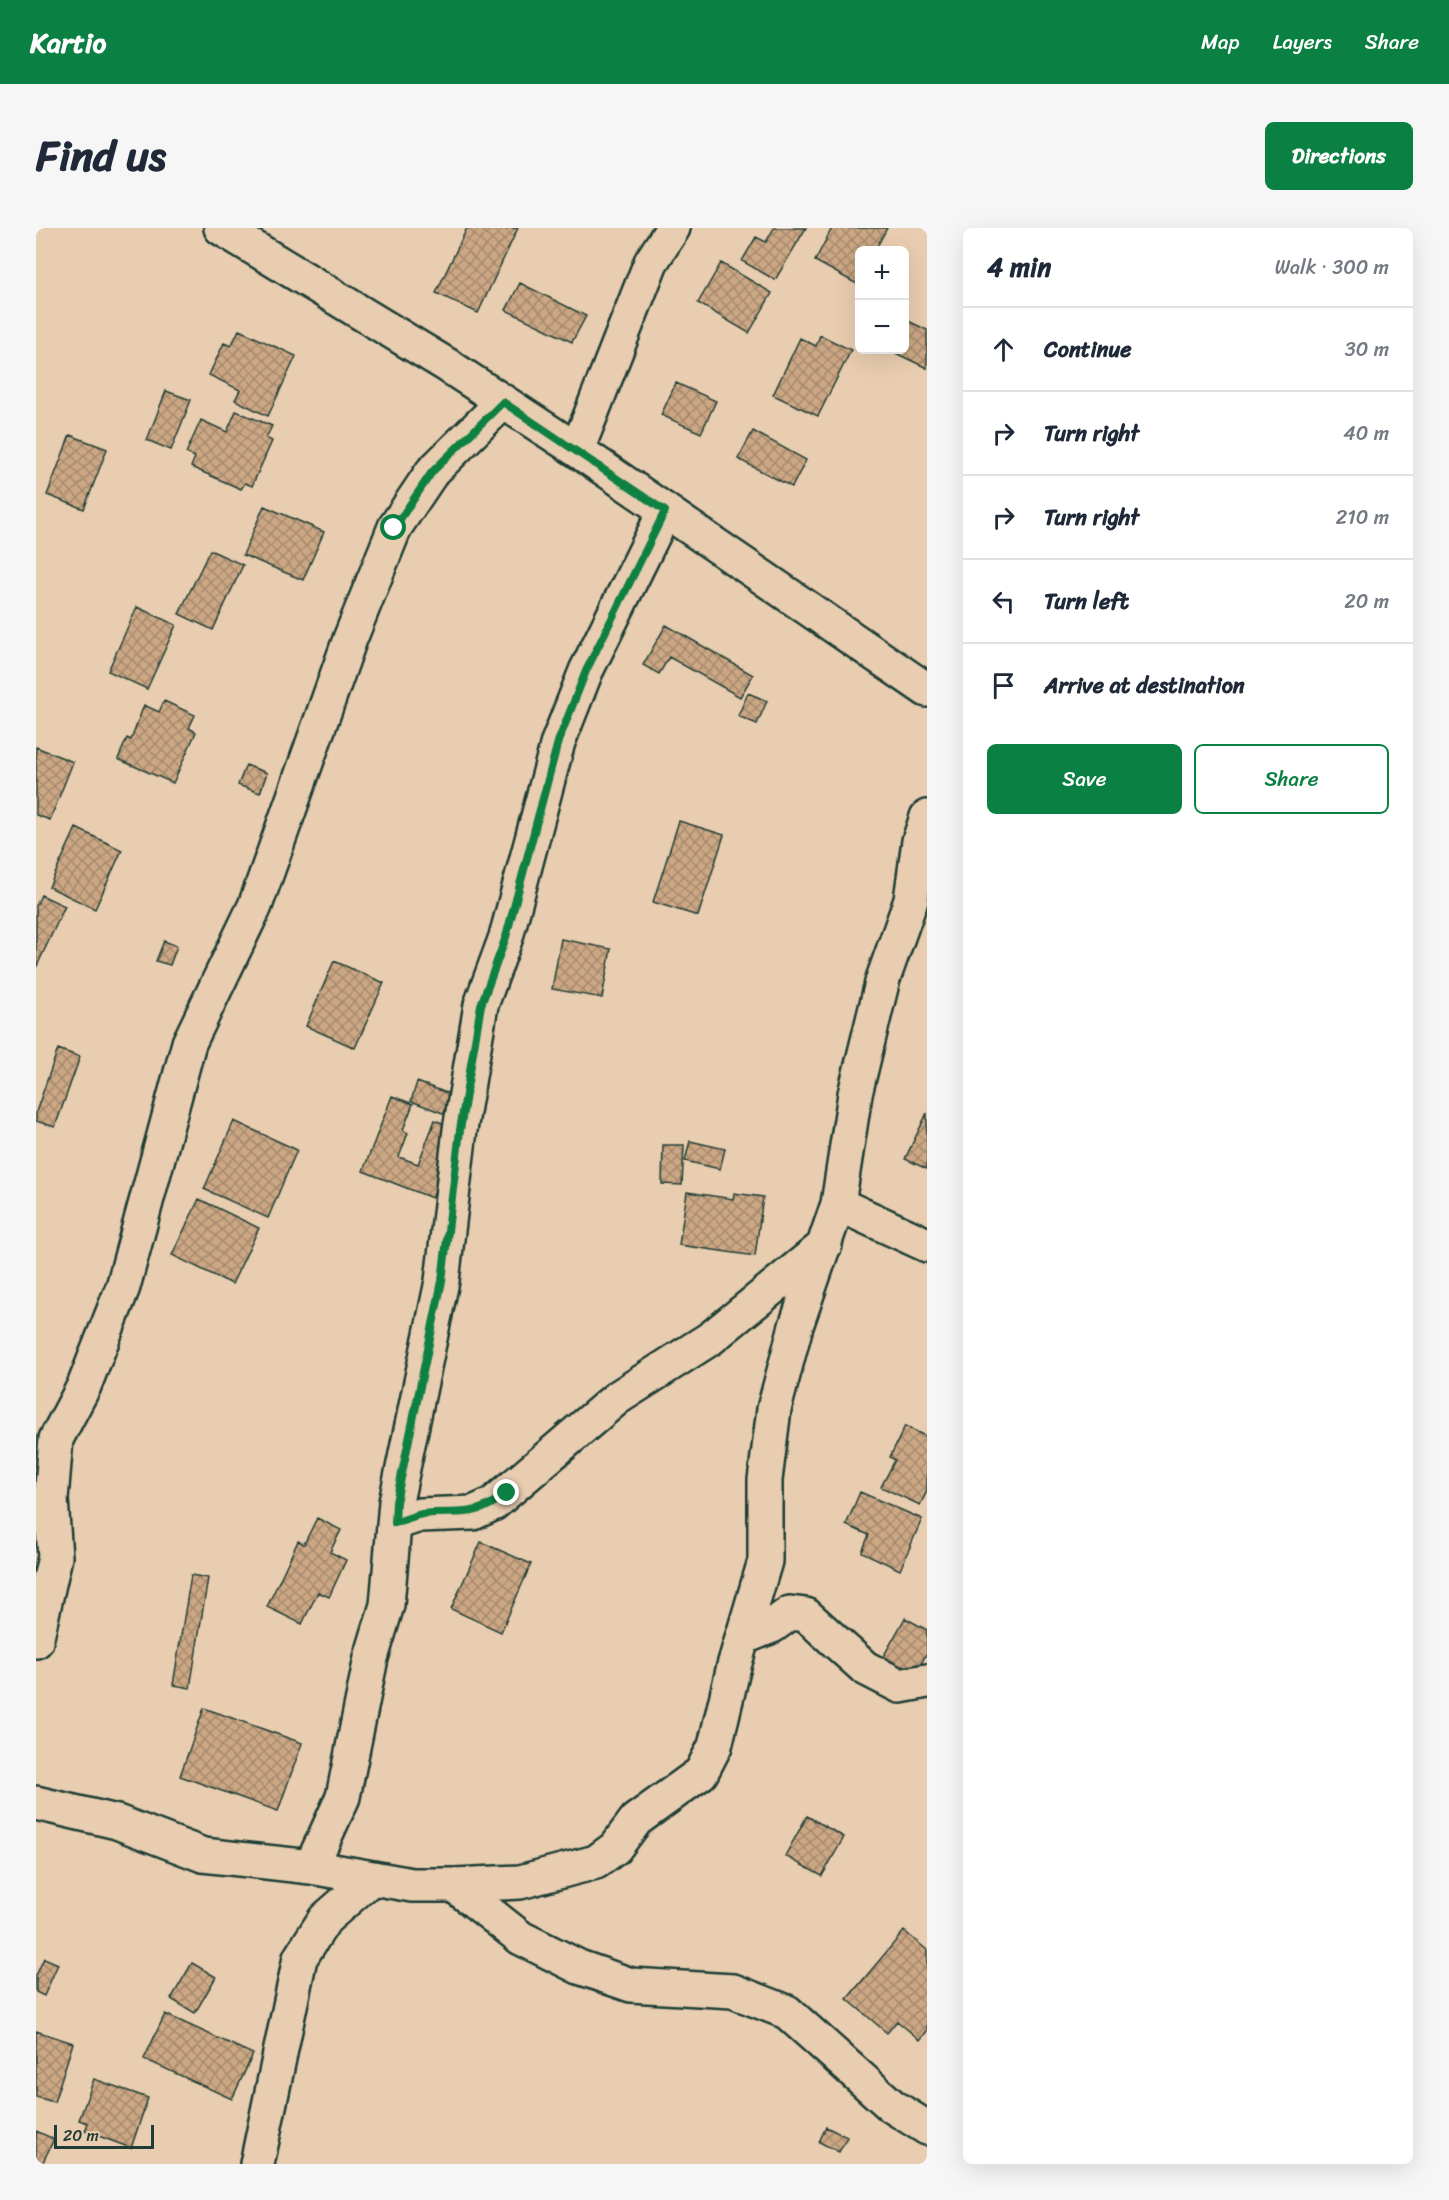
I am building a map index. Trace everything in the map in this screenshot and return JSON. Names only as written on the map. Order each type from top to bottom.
[{"type":"street","points":[[221,228],[577,450],[927,690]]},
{"type":"street","points":[[577,450],[651,262],[673,228]]},
{"type":"street","points":[[36,1641],[55,1557],[51,1499],[56,1439],[84,1386],[123,1287],[189,1042],[255,906],[350,639],[394,528],[432,472],[503,402]]},
{"type":"street","points":[[311,1867],[343,1797],[371,1658],[387,1605],[396,1502],[442,1281],[460,1130],[481,1005],[506,937],[558,742],[586,671],[665,511]]},
{"type":"street","points":[[36,1803],[117,1822],[202,1855],[311,1867],[412,1885],[454,1886],[520,1882],[596,1862],[615,1848],[636,1820],[701,1773],[715,1746],[742,1638],[765,1561],[765,1480],[774,1409],[796,1326],[827,1244],[838,1204],[855,1094],[883,979],[911,900],[919,841],[927,817]]},
{"type":"street","points":[[838,1204],[927,1245]]},
{"type":"street","points":[[395,1523],[420,1515],[473,1513],[493,1504],[617,1398],[711,1338],[827,1244]]},
{"type":"street","points":[[742,1638],[772,1626],[790,1613],[806,1615],[865,1668],[900,1686],[927,1681]]},
{"type":"street","points":[[257,2164],[300,1958],[325,1919],[372,1878]]},
{"type":"street","points":[[454,1886],[521,1938],[579,1966],[631,1985],[733,1990],[787,2012],[892,2106],[927,2128]]},
{"type":"building","points":[[467,228],[518,228],[478,313],[436,293]]},
{"type":"building","points":[[774,228],[806,228],[775,280],[742,261],[756,237],[766,242]]},
{"type":"building","points":[[832,228],[887,228],[877,246],[855,246],[855,283],[815,261]]},
{"type":"building","points":[[721,263],[772,293],[749,333],[698,303]]},
{"type":"building","points":[[520,283],[586,316],[572,342],[506,310]]},
{"type":"building","points":[[909,321],[927,330],[927,368],[897,354],[909,354]]},
{"type":"building","points":[[239,330],[296,356],[268,416],[235,400],[240,390],[209,375],[224,343],[231,346]]},
{"type":"building","points":[[820,335],[851,350],[818,416],[773,395],[800,338],[816,346]]},
{"type":"building","points":[[676,383],[716,401],[701,433],[661,415]]},
{"type":"building","points":[[166,391],[191,400],[171,450],[147,440]]},
{"type":"building","points":[[236,411],[272,426],[266,438],[272,441],[252,486],[245,483],[241,489],[191,467],[195,457],[186,453],[201,420],[227,432]]},
{"type":"building","points":[[753,431],[806,460],[792,487],[738,459]]},
{"type":"building","points":[[70,435],[107,449],[84,509],[47,495]]},
{"type":"building","points":[[264,506],[324,532],[303,580],[243,555]]},
{"type":"building","points":[[210,550],[243,565],[213,630],[179,614]]},
{"type":"building","points":[[137,607],[176,625],[147,689],[108,671]]},
{"type":"building","points":[[666,625],[753,675],[740,697],[669,657],[659,674],[643,665]]},
{"type":"building","points":[[748,693],[767,701],[757,724],[738,716]]},
{"type":"building","points":[[164,701],[195,715],[189,728],[196,732],[173,783],[118,759],[127,738],[131,740],[144,705],[159,712]]},
{"type":"building","points":[[36,747],[73,762],[50,820],[36,815]]},
{"type":"building","points":[[246,765],[267,773],[260,793],[238,785]]},
{"type":"building","points":[[679,821],[724,835],[698,916],[653,902]]},
{"type":"building","points":[[76,828],[122,850],[95,909],[49,887]]},
{"type":"building","points":[[41,895],[65,906],[36,968],[36,906]]},
{"type":"building","points":[[561,939],[611,949],[602,998],[552,989]]},
{"type":"building","points":[[164,941],[177,946],[170,965],[156,961]]},
{"type":"building","points":[[334,961],[384,983],[355,1048],[306,1026]]},
{"type":"building","points":[[58,1049],[80,1057],[55,1127],[36,1121],[36,1112]]},
{"type":"building","points":[[417,1082],[455,1096],[448,1115],[411,1101]]},
{"type":"building","points":[[392,1096],[413,1104],[403,1130],[408,1133],[399,1157],[418,1164],[435,1120],[459,1130],[432,1198],[363,1171]]},
{"type":"building","points":[[927,1113],[927,1169],[905,1159]]},
{"type":"building","points":[[234,1121],[297,1150],[268,1218],[204,1189]]},
{"type":"building","points":[[690,1141],[725,1149],[720,1169],[685,1161]]},
{"type":"building","points":[[663,1145],[684,1145],[682,1185],[662,1184]]},
{"type":"building","points":[[687,1192],[733,1199],[734,1193],[763,1197],[755,1256],[679,1245]]},
{"type":"building","points":[[199,1199],[259,1228],[232,1284],[172,1255]]},
{"type":"building","points":[[905,1426],[927,1437],[927,1491],[920,1505],[881,1487],[895,1460],[890,1457]]},
{"type":"building","points":[[860,1492],[922,1519],[900,1570],[862,1552],[869,1535],[846,1525]]},
{"type":"building","points":[[317,1518],[341,1530],[330,1552],[346,1560],[329,1597],[318,1592],[302,1624],[267,1607],[298,1541],[304,1544]]},
{"type":"building","points":[[481,1542],[531,1564],[501,1632],[451,1609]]},
{"type":"building","points":[[191,1575],[208,1578],[190,1688],[173,1685]]},
{"type":"building","points":[[905,1618],[927,1630],[927,1653],[910,1683],[878,1666]]},
{"type":"building","points":[[204,1708],[302,1743],[278,1811],[180,1776]]},
{"type":"building","points":[[807,1816],[844,1837],[822,1876],[785,1856]]},
{"type":"building","points":[[904,1931],[927,1950],[927,2031],[920,2040],[897,2021],[887,2033],[847,1999]]},
{"type":"building","points":[[44,1958],[58,1964],[44,1996],[36,1992],[36,1976]]},
{"type":"building","points":[[192,1963],[216,1977],[195,2013],[171,1999]]},
{"type":"building","points":[[165,2014],[253,2054],[232,2099],[144,2059]]},
{"type":"building","points":[[36,2031],[73,2043],[54,2102],[36,2097]]},
{"type":"building","points":[[94,2079],[148,2098],[131,2148],[85,2131],[88,2123],[79,2120]]},
{"type":"building","points":[[826,2127],[847,2137],[839,2152],[819,2142]]},
{"type":"building","points":[[36,2131],[54,2139],[42,2164],[36,2164]]},
{"type":"route","points":[[394,528],[432,472],[503,402],[665,511],[586,671],[558,742],[506,937],[481,1005],[460,1130],[442,1281],[396,1502],[395,1523],[420,1515],[473,1513],[493,1504],[507,1493]]}]
